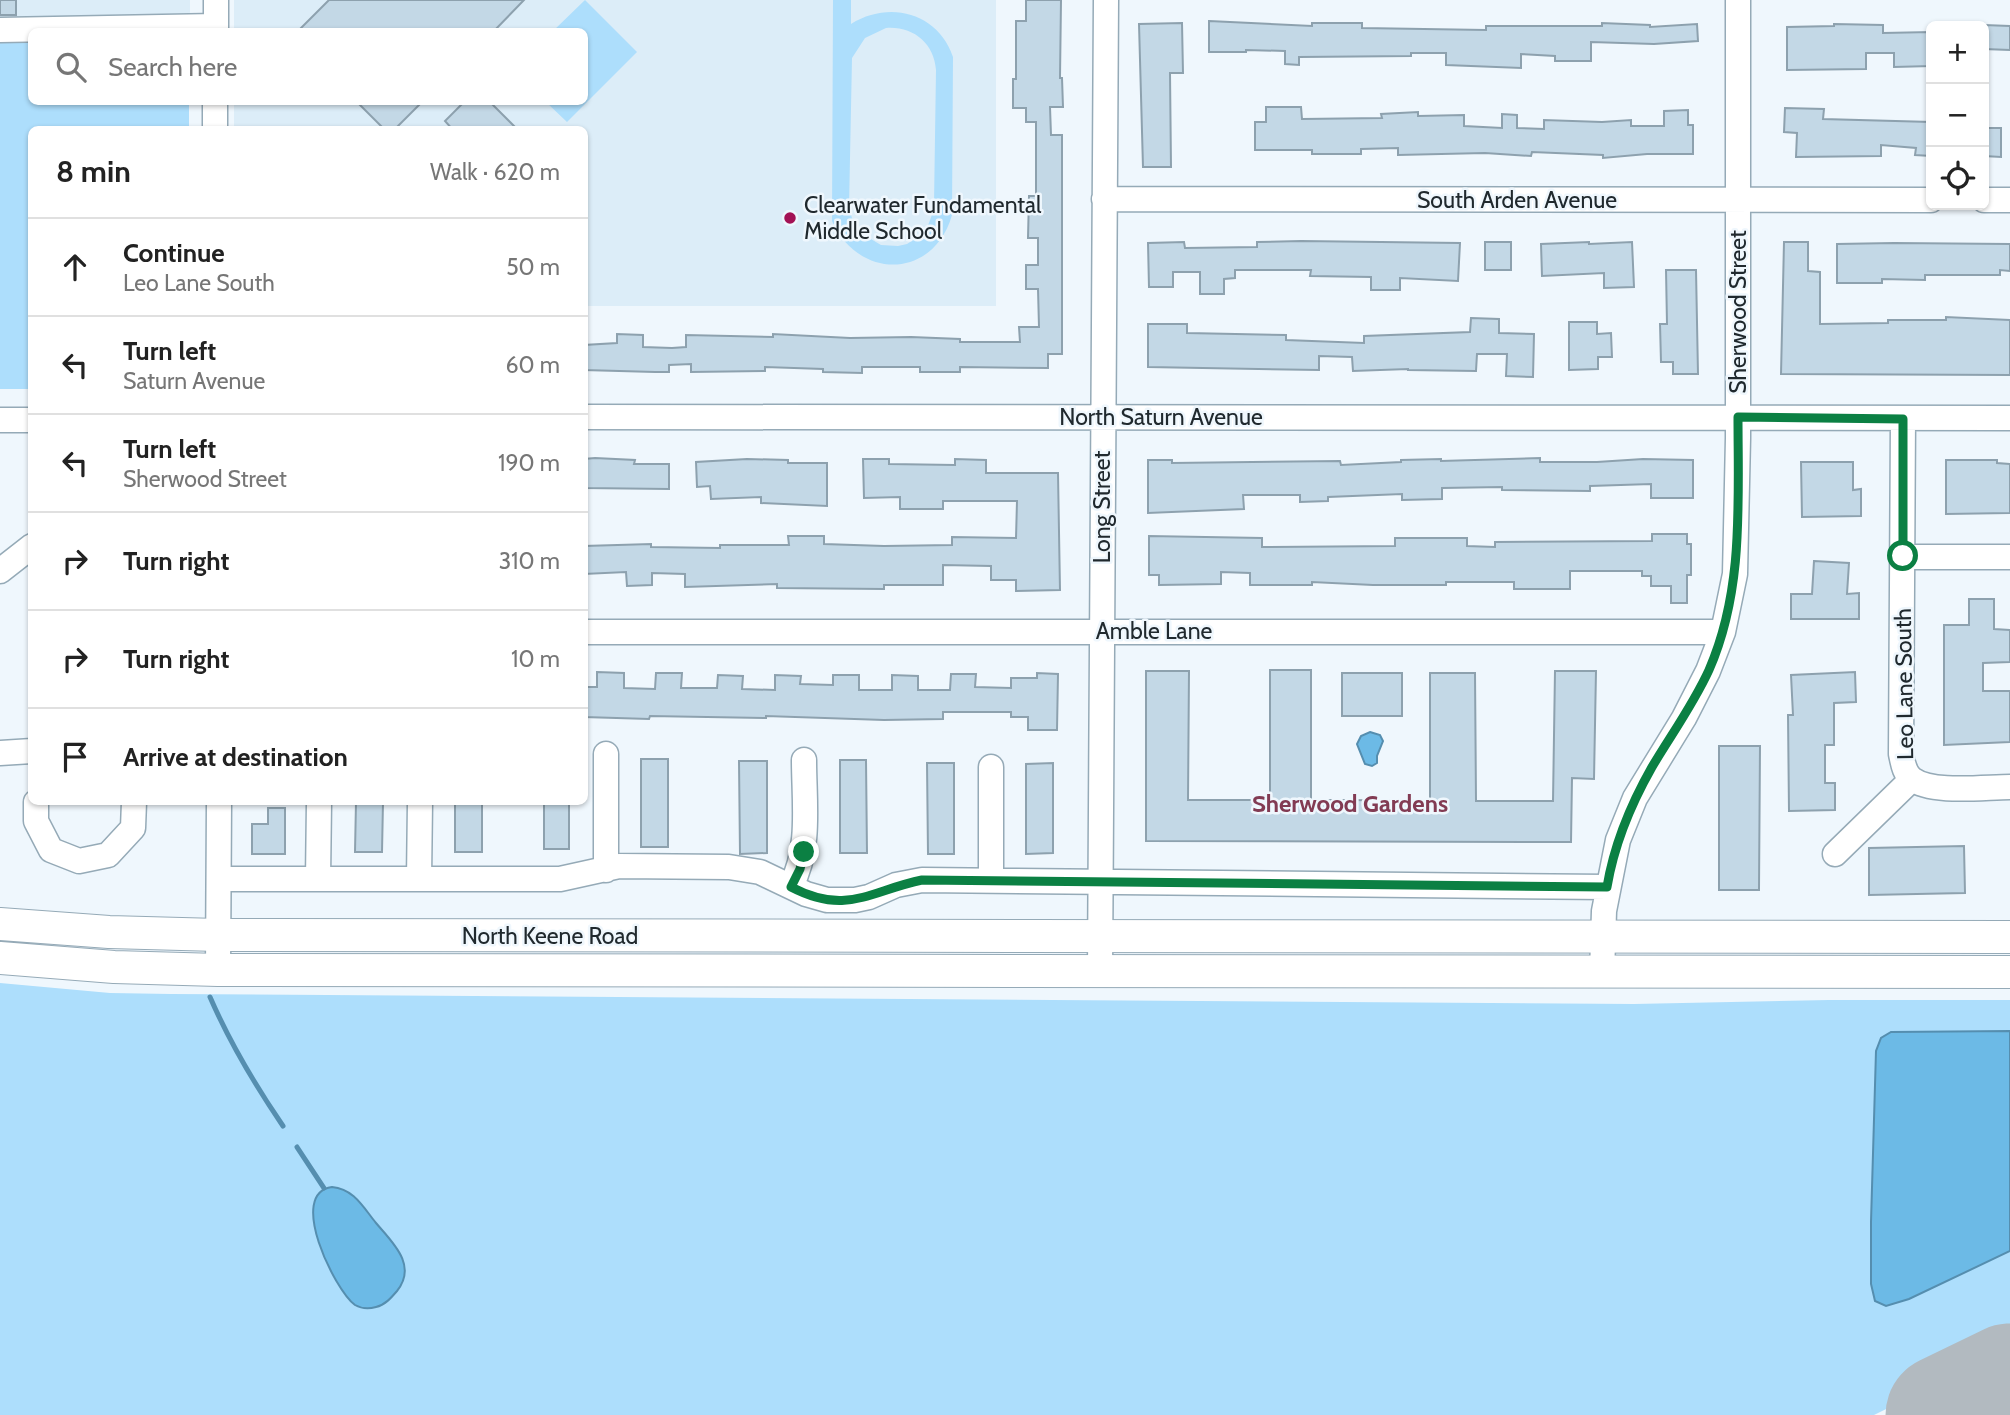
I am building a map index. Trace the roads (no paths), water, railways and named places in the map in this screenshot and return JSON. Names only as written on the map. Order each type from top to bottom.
[{"type":"main road","name":"North Keene Road","points":[[0,923],[108,932],[218,935],[2010,937]]},
{"type":"main road","name":"North Keene Road","points":[[0,957],[114,967],[218,970],[2010,972]]},
{"type":"street","points":[[216,0],[216,28]]},
{"type":"street","name":"Long Street","points":[[1100,972],[1106,0]]},
{"type":"street","name":"Sherwood Street","points":[[1602,973],[1607,887],[1618,840],[1635,798],[1709,671],[1723,632],[1735,575],[1738,417],[1738,0]]},
{"type":"street","points":[[0,30],[28,30]]},
{"type":"street","points":[[215,105],[215,126]]},
{"type":"street","name":"South Arden Avenue","points":[[1104,200],[1926,200]]},
{"type":"street","points":[[1989,200],[2010,200]]},
{"type":"street","name":"North Saturn Avenue","points":[[588,417],[2010,418]]},
{"type":"street","name":"Leo Lane South","points":[[1903,419],[1901,754],[1905,770],[1912,779]]},
{"type":"street","points":[[0,421],[28,420]]},
{"type":"street","points":[[0,571],[28,549]]},
{"type":"street","points":[[1903,556],[2010,557]]},
{"type":"street","name":"Amble Lane","points":[[588,632],[1723,632]]},
{"type":"street","points":[[0,753],[28,751]]},
{"type":"street","points":[[606,754],[606,870]]},
{"type":"street","points":[[791,887],[800,869],[804,852],[804,760]]},
{"type":"street","points":[[991,767],[991,880]]},
{"type":"street","points":[[1835,853],[1912,779],[1933,788],[2010,787]]},
{"type":"street","points":[[36,805],[36,821],[51,850],[79,861],[108,855],[133,828],[134,805]]},
{"type":"street","points":[[218,970],[219,805]]},
{"type":"street","points":[[318,879],[319,805]]},
{"type":"street","points":[[419,879],[420,805]]},
{"type":"street","points":[[219,879],[560,878],[619,866],[729,867],[760,873],[806,894],[827,900],[855,900],[896,885],[922,880],[1607,887]]},
{"type":"waterway","points":[[210,997],[244,1063],[283,1126]]},
{"type":"waterway","points":[[297,1147],[324,1188]]},
{"type":"place","name":"Clearwater Fundamental Middle School","points":[[790,218]]},
{"type":"district","name":"Sherwood Gardens","points":[[1350,803]]}]
